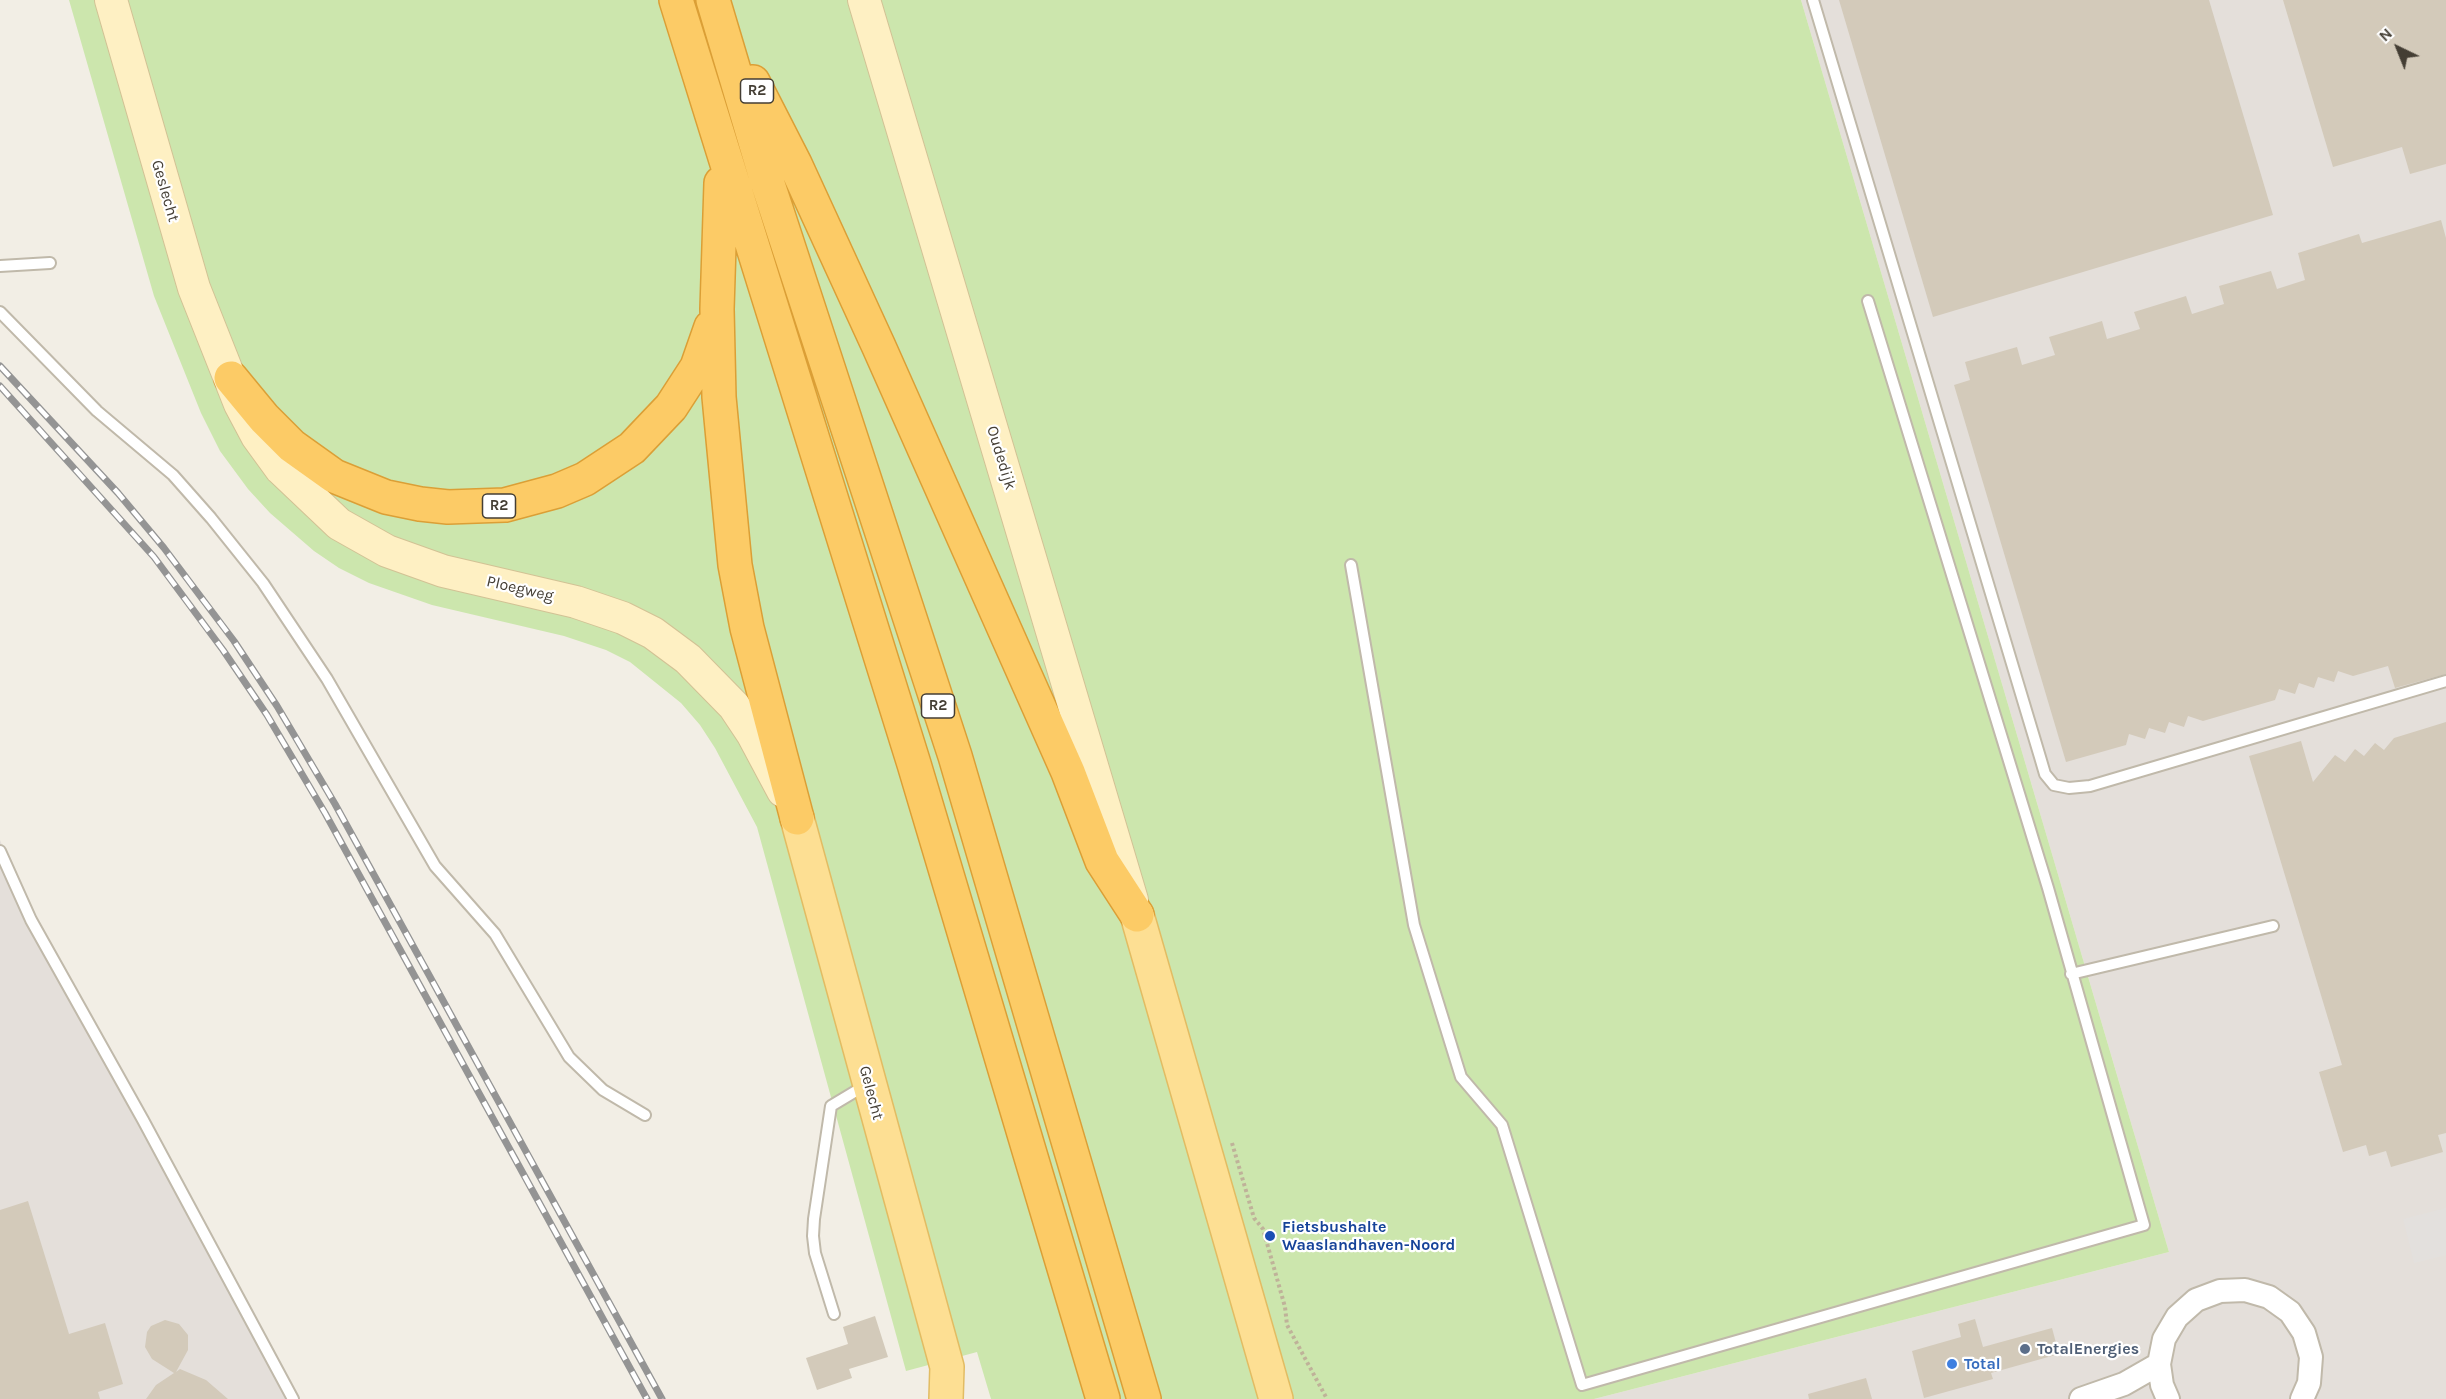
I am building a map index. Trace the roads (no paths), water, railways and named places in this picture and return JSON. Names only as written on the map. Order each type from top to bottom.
[{"type":"highway","name":"R2","points":[[676,0],[722,154],[914,764],[1102,1399]]},
{"type":"highway","name":"R2","points":[[716,8],[795,164],[879,347],[1068,772],[1102,861],[1137,915]]},
{"type":"highway","name":"R2","points":[[716,8],[766,178],[955,756],[1144,1399]]},
{"type":"highway","name":"R2","points":[[722,154],[717,309],[724,475],[735,566],[747,628],[797,819]]},
{"type":"highway","name":"R2","points":[[231,378],[264,418],[292,446],[334,476],[386,497],[420,504],[448,507],[506,505],[541,497],[585,479],[632,448],[671,407],[697,367],[717,309]]},
{"type":"main road","name":"Gelecht","points":[[797,819],[946,1383]]},
{"type":"main road","points":[[1137,915],[1276,1399]]},
{"type":"main road","points":[[946,1383],[966,1399]]},
{"type":"street","name":"Geslecht","points":[[111,0],[183,254],[231,378]]},
{"type":"street","name":"Oudedijk","points":[[864,0],[1137,915]]},
{"type":"street","name":"Ploegweg","points":[[231,378],[257,436],[281,469],[320,508],[361,539],[416,563],[576,602],[623,618],[652,633],[688,659],[734,706],[752,733],[797,819]]},
{"type":"street","points":[[2168,1399],[2162,1385],[2159,1364],[2164,1339],[2177,1317],[2196,1300],[2220,1291],[2245,1290],[2276,1302],[2290,1312],[2304,1333],[2311,1357],[2309,1383],[2302,1399]]},
{"type":"street","points":[[2081,1399],[2124,1384],[2159,1364]]},
{"type":"lane","points":[[1813,0],[2045,774],[2054,785],[2069,788],[2090,786],[2446,681]]},
{"type":"lane","points":[[0,266],[50,263]]},
{"type":"lane","points":[[1351,565],[1414,925],[1461,1077],[1502,1125],[1582,1385],[2144,1225],[2106,1085],[2094,1058],[2048,888],[1868,302]]},
{"type":"lane","points":[[0,312],[98,411],[172,475],[212,518],[263,583],[327,679],[435,866],[495,934],[569,1057],[603,1090],[645,1115]]},
{"type":"lane","points":[[0,850],[31,920],[143,1120],[293,1399]]},
{"type":"lane","points":[[2071,974],[2273,926]]},
{"type":"lane","points":[[834,1314],[813,1236],[831,1106],[868,1083]]},
{"type":"railway","points":[[0,366],[118,493],[164,548],[234,641],[277,706],[335,804],[662,1399]]},
{"type":"railway","points":[[0,386],[154,557],[223,650],[267,715],[325,813],[647,1399]]},
{"type":"place","name":"Fietsbushalte Waaslandhaven-Noord","points":[[1270,1236]]},
{"type":"place","name":"TotalEnergies","points":[[2025,1349]]},
{"type":"place","name":"Total","points":[[1952,1364]]}]
